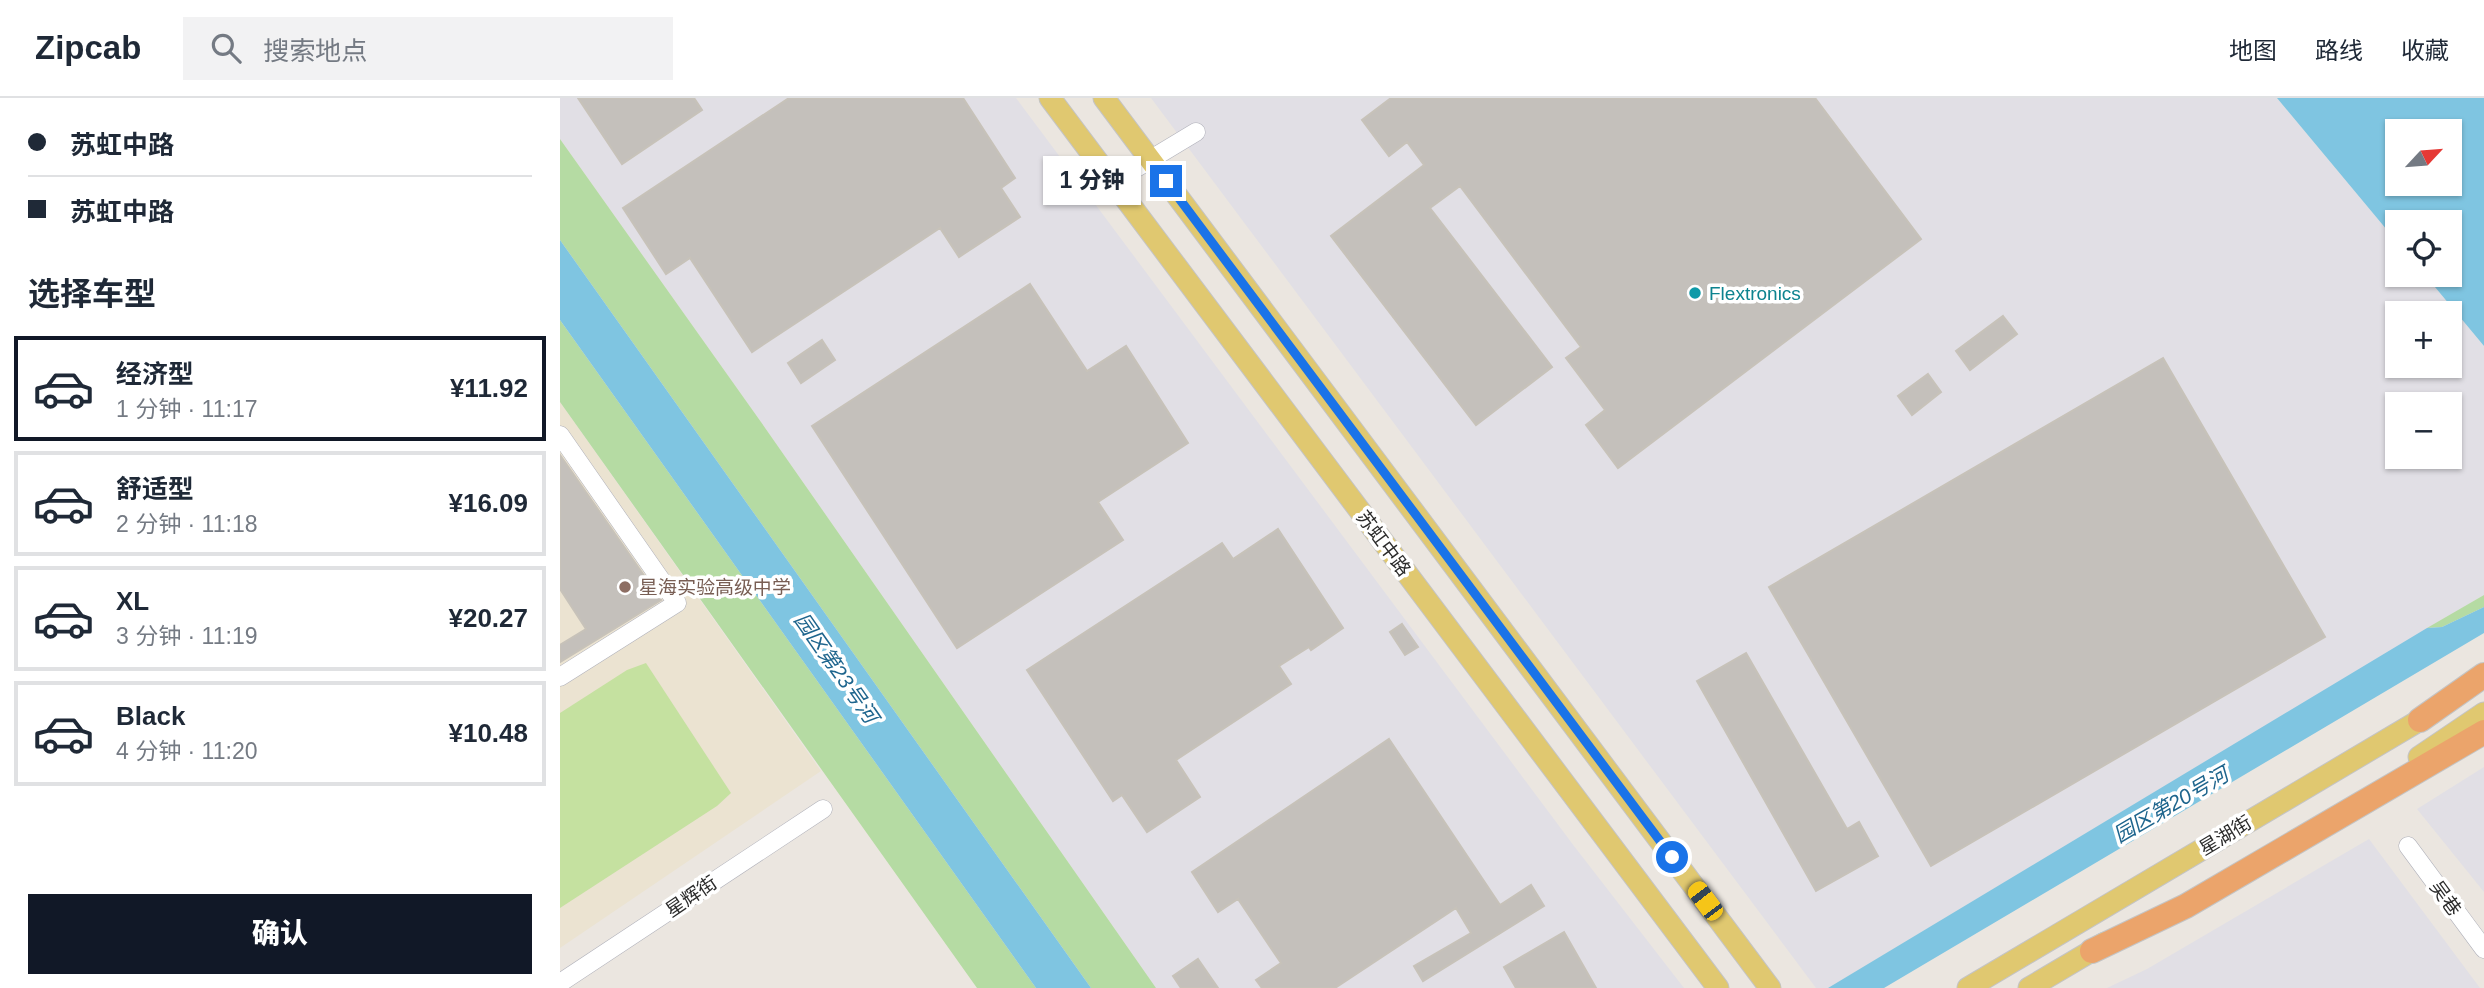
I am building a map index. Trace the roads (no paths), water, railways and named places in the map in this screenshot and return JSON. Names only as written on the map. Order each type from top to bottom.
[{"type":"highway","points":[[2420,720],[2484,675]]},
{"type":"highway","points":[[2437,746],[2484,719]]},
{"type":"highway","points":[[2092,951],[2186,906],[2484,732]]},
{"type":"main road","name":"苏虹中路","points":[[1051,98],[1717,988]]},
{"type":"main road","points":[[1104,98],[1770,988]]},
{"type":"main road","name":"星湖街","points":[[1968,988],[2420,720],[2484,686]]},
{"type":"main road","name":"星湖街","points":[[2029,988],[2437,746],[2484,713]]},
{"type":"street","points":[[1113,182],[1196,132]]},
{"type":"street","points":[[560,435],[677,603],[560,677]]},
{"type":"street","name":"星辉街","points":[[560,983],[822,809]]},
{"type":"street","name":"吴巷","points":[[2408,846],[2484,950]]},
{"type":"water","points":[[2277,98],[2484,98],[2484,346],[2462,320],[2462,301],[2447,301],[2435,287],[2462,287],[2462,210],[2385,210],[2385,228]]},
{"type":"water","name":"园区第23号河","points":[[560,240],[1091,988],[1036,988],[560,320]]},
{"type":"water","name":"园区第20号河","points":[[2484,607],[2484,633],[1884,988],[1828,988],[2427,628],[2442,627]]},
{"type":"place","name":"Flextronics","points":[[1695,293]]},
{"type":"place","name":"星海实验高级中学","points":[[625,587]]}]
